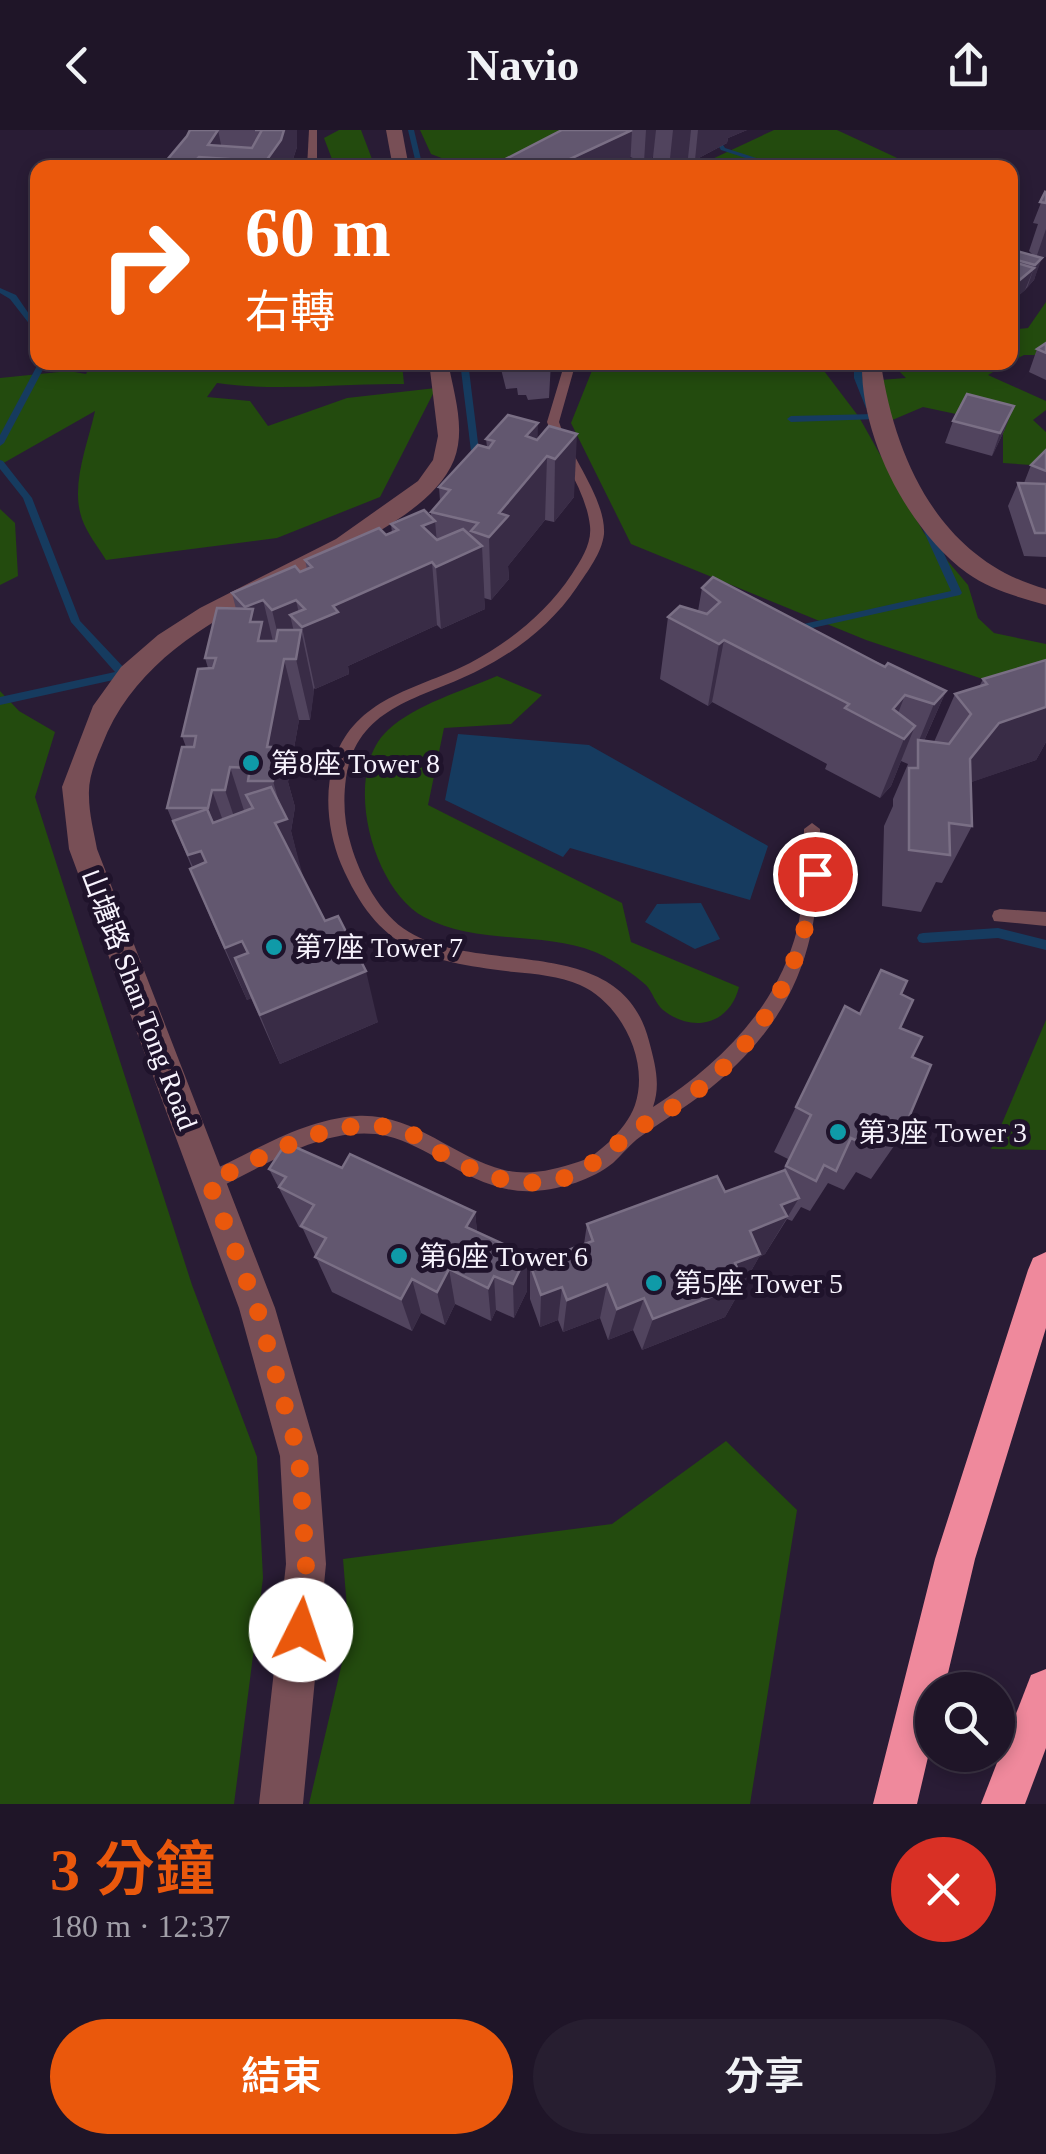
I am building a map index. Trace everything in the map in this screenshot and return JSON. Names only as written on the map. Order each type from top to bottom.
[{"type":"highway","points":[[894,1804],[955,1559],[1046,1270]]},
{"type":"highway","points":[[1003,1804],[1046,1690]]},
{"type":"street","points":[[394,130],[400,160]]},
{"type":"street","name":"山塘路 Shan Tong Road","points":[[281,1804],[306,1564],[299,1456],[257,1308],[83,849],[75,794],[87,745],[104,707],[137,668],[200,618],[362,534],[414,498],[443,461],[449,418],[440,370]]},
{"type":"street","points":[[872,370],[874,397],[898,465],[951,550],[1016,590],[1046,597]]},
{"type":"lane","points":[[312,160],[313,130]]},
{"type":"lane","points":[[569,370],[553,422],[594,513],[596,544],[564,597],[526,634],[477,666],[390,703],[351,736],[342,758],[337,832],[341,849],[375,914],[406,939],[446,953],[582,976],[621,1003],[645,1042],[650,1086],[633,1132]]},
{"type":"lane","points":[[209,1182],[310,1137],[358,1124],[405,1131],[491,1179],[545,1182],[596,1165],[633,1132],[688,1098],[733,1058],[769,1014],[794,968],[810,921],[815,874],[812,829]]},
{"type":"lane","points":[[1000,916],[1046,919]]},
{"type":"green space","points":[[339,130],[361,130],[372,160],[332,160],[324,138]]},
{"type":"green space","points":[[420,130],[607,130],[577,160],[447,160],[431,154]]},
{"type":"green space","points":[[774,130],[837,130],[902,160],[710,160]]},
{"type":"green space","points":[[1046,302],[1046,355],[1018,358],[1018,329],[1028,328]]},
{"type":"green space","points":[[88,370],[403,370],[404,384],[287,387],[217,383],[207,397],[250,401],[268,426],[347,398],[436,388],[380,497],[277,538],[106,560],[82,519],[79,506],[79,479],[95,411],[0,465],[0,378],[69,371],[86,374]]},
{"type":"green space","points":[[592,370],[823,370],[859,417],[924,533],[968,585],[978,618],[994,633],[1046,644],[1046,700],[866,640],[631,544],[571,423]]},
{"type":"green space","points":[[898,370],[996,370],[988,375],[1046,401],[1046,410],[1033,420],[1046,432],[1046,466],[1003,463],[1003,424],[923,407],[890,421],[867,381],[906,378]]},
{"type":"green space","points":[[0,509],[15,523],[18,576],[0,585]]},
{"type":"green space","points":[[497,676],[542,695],[511,724],[444,728],[428,805],[622,903],[631,942],[739,987],[728,1010],[719,1017],[698,1023],[675,1017],[660,1007],[641,981],[595,952],[444,926],[406,903],[390,882],[377,857],[365,801],[366,773],[374,749],[388,730],[412,713]]},
{"type":"green space","points":[[0,691],[19,711],[55,732],[35,797],[192,1285],[257,1457],[263,1578],[234,1804],[0,1804]]},
{"type":"green space","points":[[1046,1020],[1046,1150],[991,1149]]},
{"type":"green space","points":[[726,1441],[797,1510],[750,1804],[309,1804],[349,1633],[343,1559],[612,1524]]},
{"type":"water","points":[[458,734],[589,745],[768,846],[750,900],[570,848],[563,857],[445,800]]},
{"type":"water","points":[[701,903],[720,939],[695,949],[645,922],[657,904]]},
{"type":"building","points":[[190,130],[218,130],[208,145],[252,148],[262,130],[284,130],[267,160],[167,160]]},
{"type":"building","points":[[562,130],[632,130],[568,160],[504,160]]},
{"type":"building","points":[[1018,251],[1042,258],[1035,265],[1018,260]]},
{"type":"building","points":[[1018,263],[1034,268],[1018,281]]},
{"type":"building","points":[[967,394],[1014,406],[1000,433],[953,421]]},
{"type":"building","points":[[508,415],[538,423],[526,436],[537,440],[549,426],[577,434],[555,459],[547,456],[499,513],[508,516],[489,537],[471,531],[478,523],[431,512],[450,490],[439,487],[478,445],[489,448],[494,441],[486,439]]},
{"type":"building","points":[[1046,450],[1046,471],[1031,465]]},
{"type":"building","points":[[1018,483],[1046,484],[1046,533],[1035,533]]},
{"type":"building","points":[[424,510],[435,521],[422,526],[437,540],[463,529],[482,546],[436,567],[432,562],[333,606],[338,612],[302,627],[290,615],[305,609],[296,600],[272,610],[263,600],[245,607],[232,593],[295,566],[300,572],[312,567],[305,560],[379,528],[386,535],[398,530],[391,524]]},
{"type":"building","points":[[713,577],[885,667],[888,663],[946,691],[934,704],[905,695],[893,709],[915,726],[904,739],[845,708],[849,704],[724,640],[719,644],[668,617],[680,606],[707,614],[720,602],[702,588]]},
{"type":"building","points":[[217,608],[253,609],[250,622],[262,622],[258,641],[276,641],[278,630],[301,630],[296,659],[284,659],[267,747],[279,747],[273,781],[248,781],[250,768],[230,767],[225,790],[212,790],[208,808],[167,808],[182,747],[194,747],[196,736],[182,736],[198,669],[213,668],[216,658],[205,658]]},
{"type":"building","points":[[1046,660],[1046,707],[999,723],[970,759],[972,826],[949,823],[950,855],[909,850],[909,768],[918,768],[918,740],[949,744],[971,714],[955,694],[987,684],[983,679]]},
{"type":"building","points":[[271,787],[287,819],[275,823],[325,921],[338,916],[366,971],[260,1015],[235,958],[248,953],[242,941],[225,948],[190,869],[206,862],[201,851],[188,855],[173,821],[207,809],[213,823],[253,808],[246,795]]},
{"type":"building","points":[[881,970],[907,981],[901,994],[913,1000],[900,1028],[922,1037],[912,1057],[931,1065],[901,1136],[882,1127],[872,1148],[851,1138],[836,1171],[824,1165],[816,1181],[786,1166],[811,1115],[796,1107],[845,1006],[860,1014]]},
{"type":"building","points":[[286,1143],[342,1168],[350,1154],[475,1212],[466,1227],[527,1255],[513,1284],[494,1276],[488,1288],[449,1269],[437,1292],[412,1279],[401,1299],[315,1257],[326,1238],[301,1226],[314,1205],[279,1187],[286,1177],[269,1169]]},
{"type":"building","points":[[785,1170],[799,1198],[781,1205],[787,1216],[750,1231],[760,1254],[735,1263],[744,1284],[653,1319],[644,1298],[617,1309],[607,1284],[567,1300],[562,1287],[541,1295],[530,1264],[593,1241],[587,1224],[717,1176],[725,1192]]},
{"type":"waterway","points":[[411,130],[418,160]]},
{"type":"waterway","points":[[711,130],[723,149],[758,160]]},
{"type":"waterway","points":[[0,290],[13,297],[30,321]]},
{"type":"waterway","points":[[0,443],[39,370]]},
{"type":"waterway","points":[[465,370],[476,459]]},
{"type":"waterway","points":[[858,370],[870,408]]},
{"type":"waterway","points":[[791,419],[875,417]]},
{"type":"waterway","points":[[0,463],[27,498],[76,622],[123,674],[0,701]]},
{"type":"waterway","points":[[790,630],[957,593],[926,525]]},
{"type":"waterway","points":[[923,938],[998,933],[1046,945]]},
{"type":"place","name":"第8座 Tower 8","points":[[251,763]]},
{"type":"place","name":"第7座 Tower 7","points":[[274,947]]},
{"type":"place","name":"第3座 Tower 3","points":[[838,1132]]},
{"type":"place","name":"第6座 Tower 6","points":[[399,1256]]},
{"type":"place","name":"第5座 Tower 5","points":[[654,1283]]},
{"type":"route","points":[[301,1630],[306,1564],[299,1456],[257,1308],[209,1182],[310,1137],[358,1124],[405,1131],[491,1179],[545,1182],[596,1165],[633,1132],[688,1098],[733,1058],[769,1014],[794,968],[810,921],[815,874]]}]
